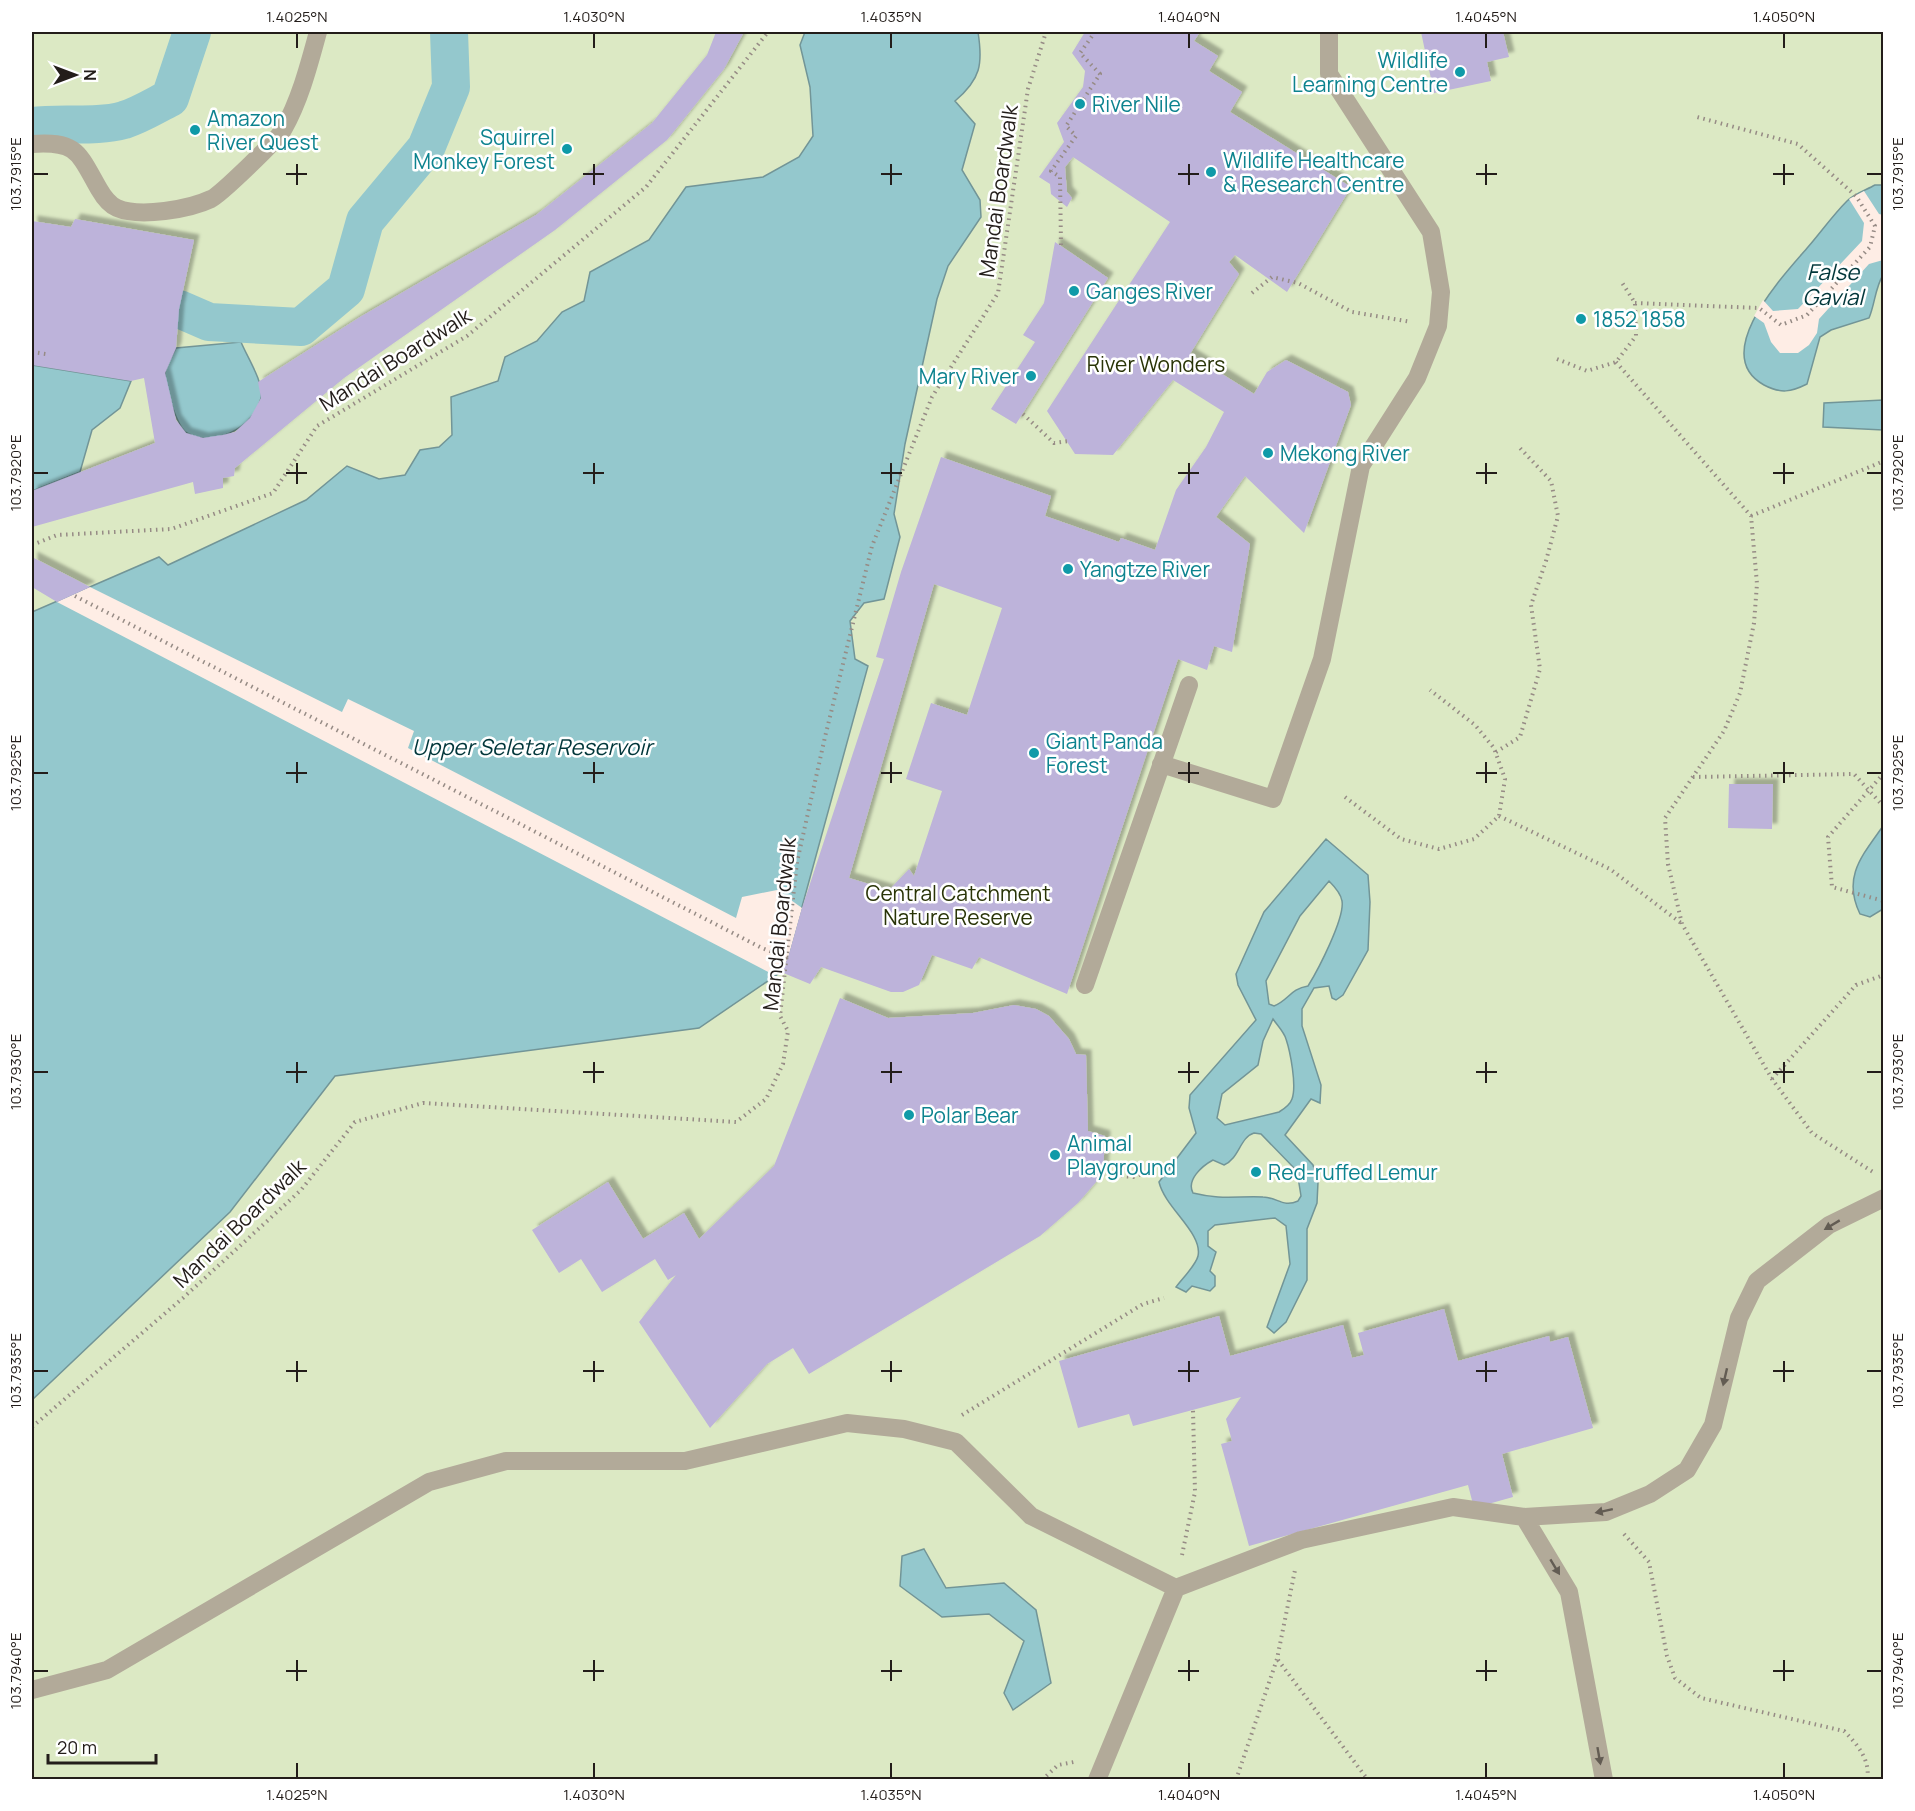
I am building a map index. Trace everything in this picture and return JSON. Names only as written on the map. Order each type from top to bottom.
[{"type":"lane","points":[[32,144],[52,142],[69,146],[82,159],[104,198],[116,208],[137,212],[176,210],[213,199],[282,132],[307,75],[318,32]]},
{"type":"lane","points":[[1161,764],[1273,799],[1322,659],[1361,466],[1417,378],[1438,326],[1441,291],[1431,232],[1329,74],[1329,32]]},
{"type":"lane","points":[[1085,985],[1189,685]]},
{"type":"lane","points":[[1097,1779],[1176,1588],[1301,1540],[1453,1507],[1524,1517],[1606,1512],[1650,1494],[1687,1470],[1713,1425],[1739,1318],[1757,1281],[1829,1225],[1884,1198]]},
{"type":"lane","points":[[32,1690],[107,1670],[429,1482],[506,1461],[685,1461],[847,1423],[904,1430],[956,1442],[1031,1516],[1176,1588]]},
{"type":"lane","points":[[1524,1517],[1569,1592],[1604,1779]]},
{"type":"path","name":"Mandai Boardwalk","points":[[32,545],[57,535],[171,529],[273,493],[317,426],[467,336],[646,187],[768,32]]},
{"type":"path","name":"Mandai Boardwalk","points":[[32,1427],[183,1298],[301,1190],[355,1122],[423,1103],[736,1122],[766,1099],[783,1064],[788,1031],[780,1016],[797,862],[872,546],[932,398],[998,293],[1028,89],[1046,32]]},
{"type":"path","points":[[1061,245],[1060,177],[1051,171],[1076,136],[1066,126],[1100,74],[1080,53],[1095,32]]},
{"type":"path","points":[[1635,303],[1759,308],[1781,325],[1807,315],[1870,247],[1875,226],[1856,196],[1798,144],[1697,117]]},
{"type":"path","points":[[1252,293],[1272,277],[1298,283],[1352,312],[1438,326]]},
{"type":"path","points":[[1557,359],[1587,370],[1616,362],[1636,336],[1635,303],[1621,281]]},
{"type":"path","points":[[32,352],[46,354]]},
{"type":"path","points":[[1616,362],[1751,516],[1757,584],[1754,622],[1740,693],[1724,731],[1665,818],[1668,864],[1682,924],[1772,1079],[1812,1133],[1875,1173]]},
{"type":"path","points":[[1023,414],[1054,443],[1069,441]]},
{"type":"path","points":[[1496,752],[1520,737],[1540,669],[1531,605],[1546,561],[1557,516],[1551,481],[1520,448]]},
{"type":"path","points":[[1751,516],[1884,461]]},
{"type":"path","points":[[75,596],[762,948],[788,958]]},
{"type":"path","points":[[1345,797],[1401,839],[1438,849],[1474,839],[1499,816],[1505,779],[1496,752],[1475,725],[1430,690]]},
{"type":"path","points":[[1884,773],[1828,837],[1832,887],[1884,901]]},
{"type":"path","points":[[1692,777],[1854,774],[1884,807]]},
{"type":"path","points":[[1499,816],[1610,868],[1682,924]]},
{"type":"path","points":[[1772,1079],[1856,985],[1884,975]]},
{"type":"path","points":[[1103,1174],[1133,1177],[1154,1170]]},
{"type":"path","points":[[928,1436],[1143,1304],[1164,1298]]},
{"type":"path","points":[[1176,1588],[1195,1492],[1193,1410]]},
{"type":"path","points":[[1606,1512],[1648,1562],[1667,1656],[1675,1678],[1701,1698],[1844,1731],[1859,1746],[1869,1770],[1868,1779]]},
{"type":"path","points":[[1236,1779],[1277,1659],[1301,1540]]},
{"type":"path","points":[[1277,1659],[1368,1779]]},
{"type":"green space","name":"Central Catchment Nature Reserve","points":[[32,32],[1883,32],[1883,1779],[32,1780]]},
{"type":"water","name":"Upper Seletar Reservoir","points":[[805,32],[978,32],[980,62],[978,70],[970,85],[955,101],[975,124],[962,170],[980,200],[981,217],[948,266],[937,299],[905,444],[894,514],[900,537],[884,599],[864,603],[850,621],[855,659],[868,666],[788,958],[781,972],[699,1028],[335,1076],[230,1212],[32,1400],[32,612],[159,557],[168,565],[306,500],[347,466],[379,479],[405,475],[420,450],[439,447],[452,435],[451,397],[498,381],[505,357],[537,341],[562,312],[584,301],[590,272],[649,240],[686,187],[763,177],[799,157],[813,136],[810,87],[800,45]]},
{"type":"water","name":"False Gavial","points":[[1875,185],[1883,185],[1883,275],[1869,318],[1831,330],[1820,337],[1807,384],[1786,391],[1764,385],[1749,371],[1744,354],[1747,335],[1756,314],[1769,294],[1842,206],[1853,196]]},
{"type":"water","points":[[241,342],[260,385],[261,398],[257,408],[242,426],[220,437],[197,437],[187,433],[175,415],[165,379],[166,368],[176,348]]},
{"type":"water","points":[[32,365],[131,381],[120,408],[92,430],[80,472],[32,491]]},
{"type":"water","points":[[1883,400],[1883,430],[1823,427],[1824,403]]},
{"type":"water","points":[[1883,826],[1883,909],[1870,917],[1860,914],[1853,889],[1854,878],[1862,857]]},
{"type":"water","points":[[1326,839],[1368,875],[1370,902],[1368,950],[1343,995],[1336,1000],[1332,998],[1329,986],[1314,988],[1302,1009],[1302,1026],[1321,1085],[1320,1103],[1311,1099],[1285,1135],[1313,1165],[1318,1182],[1317,1203],[1307,1229],[1307,1280],[1286,1322],[1274,1333],[1267,1327],[1290,1264],[1286,1226],[1275,1218],[1215,1225],[1208,1231],[1208,1246],[1216,1252],[1210,1271],[1215,1276],[1215,1286],[1210,1291],[1192,1286],[1186,1292],[1176,1287],[1195,1264],[1198,1247],[1195,1238],[1168,1201],[1159,1182],[1196,1133],[1189,1108],[1190,1095],[1256,1020],[1238,985],[1236,974],[1264,912]],"holes":[[[1329,881],[1340,896],[1342,909],[1324,957],[1308,986],[1293,992],[1274,1006],[1269,1004],[1266,981],[1300,916]],[[1273,1019],[1285,1036],[1289,1051],[1294,1085],[1291,1101],[1279,1112],[1225,1125],[1217,1118],[1222,1094],[1258,1065],[1263,1041]],[[1261,1134],[1297,1171],[1301,1196],[1298,1201],[1284,1203],[1268,1197],[1220,1197],[1193,1193],[1191,1188],[1193,1178],[1200,1170],[1213,1160],[1224,1165],[1229,1162],[1249,1135]]]},
{"type":"water","points":[[924,1549],[946,1588],[1004,1583],[1036,1610],[1051,1683],[1013,1710],[1004,1693],[1024,1641],[989,1614],[942,1617],[900,1586],[902,1556]]},
{"type":"pier","points":[[1864,191],[1879,214],[1883,215],[1883,260],[1869,264],[1819,319],[1817,333],[1809,345],[1798,353],[1780,353],[1771,342],[1764,323],[1754,316],[1763,300],[1773,311],[1798,309],[1862,241],[1864,223],[1849,199]]},
{"type":"pier","points":[[90,587],[342,712],[348,699],[414,731],[408,748],[736,918],[742,897],[777,890],[802,908],[788,958],[781,972],[774,975],[57,602]]},
{"type":"building","points":[[716,32],[744,32],[724,69],[667,140],[555,230],[344,378],[235,468],[234,476],[223,478],[223,488],[195,494],[193,482],[32,527],[32,491],[155,443],[144,378],[131,381],[32,365],[32,221],[71,227],[75,219],[194,240],[179,309],[176,348],[165,373],[176,420],[186,433],[203,438],[235,432],[250,418],[261,398],[258,382],[360,317],[536,215],[652,123],[707,55]]},
{"type":"building","points":[[1085,32],[1200,32],[1194,41],[1218,56],[1209,71],[1242,92],[1230,112],[1351,187],[1287,292],[1235,255],[1229,262],[1239,274],[1190,354],[1254,394],[1267,372],[1286,360],[1348,392],[1351,405],[1304,533],[1245,476],[1216,517],[1250,544],[1232,652],[1214,646],[1207,670],[1178,659],[1067,994],[979,957],[972,969],[932,955],[919,985],[903,992],[891,992],[821,967],[810,984],[781,972],[788,958],[802,908],[884,659],[876,657],[901,572],[941,457],[1051,496],[1045,516],[1119,542],[1121,538],[1155,550],[1176,490],[1206,447],[1224,412],[1173,380],[1113,455],[1075,454],[1047,411],[1170,222],[1073,157],[1065,167],[1067,192],[1072,198],[1067,207],[1051,194],[1050,184],[1039,177],[1064,142],[1057,123],[1083,87],[1085,71],[1072,53]],"holes":[[[934,584],[1002,608],[967,715],[931,703],[906,779],[942,791],[914,876],[909,869],[889,890],[849,878]]]},
{"type":"building","name":"Wildlife Learning Centre","points":[[1421,32],[1503,32],[1509,57],[1487,62],[1491,81],[1434,93]]},
{"type":"building","points":[[1055,242],[1108,278],[1016,424],[991,409],[1035,342],[1023,335],[1044,303]]},
{"type":"building","points":[[32,557],[90,587],[57,602],[32,587]]},
{"type":"building","points":[[1729,784],[1773,784],[1772,829],[1728,828]]},
{"type":"building","points":[[840,998],[888,1018],[973,1013],[1014,1005],[1036,1009],[1049,1016],[1069,1039],[1076,1054],[1086,1055],[1088,1131],[1105,1136],[1103,1174],[1078,1203],[1040,1236],[809,1374],[793,1348],[767,1364],[710,1428],[639,1322],[676,1275],[668,1280],[655,1259],[602,1292],[581,1259],[559,1273],[532,1230],[608,1182],[643,1239],[684,1213],[699,1239],[774,1166]]},
{"type":"building","points":[[1444,1309],[1458,1361],[1549,1336],[1550,1342],[1568,1337],[1593,1428],[1502,1454],[1513,1497],[1474,1508],[1468,1485],[1249,1546],[1221,1444],[1232,1441],[1226,1419],[1241,1397],[1133,1426],[1129,1414],[1078,1428],[1059,1361],[1219,1316],[1230,1356],[1343,1325],[1352,1358],[1364,1355],[1358,1333]]},
{"type":"waterway","points":[[32,126],[124,120],[170,98],[192,32]]},
{"type":"waterway","points":[[179,309],[209,322],[301,327],[346,289],[365,221],[426,148],[451,87],[449,32]]},
{"type":"place","name":"Wildlife Learning Centre","points":[[1460,72]]},
{"type":"place","name":"River Nile","points":[[1080,104]]},
{"type":"place","name":"Amazon River Quest","points":[[195,130]]},
{"type":"place","name":"Squirrel Monkey Forest","points":[[567,149]]},
{"type":"place","name":"Wildlife Healthcare & Research Centre","points":[[1211,172]]},
{"type":"place","name":"Ganges River","points":[[1074,291]]},
{"type":"place","name":"1852 1858","points":[[1581,319]]},
{"type":"place","name":"Mary River","points":[[1031,376]]},
{"type":"place","name":"Mekong River","points":[[1268,453]]},
{"type":"place","name":"Yangtze River","points":[[1068,569]]},
{"type":"place","name":"Giant Panda Forest","points":[[1034,753]]},
{"type":"place","name":"Polar Bear","points":[[909,1115]]},
{"type":"place","name":"Animal Playground","points":[[1055,1155]]},
{"type":"place","name":"Red-ruffed Lemur","points":[[1256,1172]]},
{"type":"park label","name":"River Wonders","points":[[1156,364]]}]
